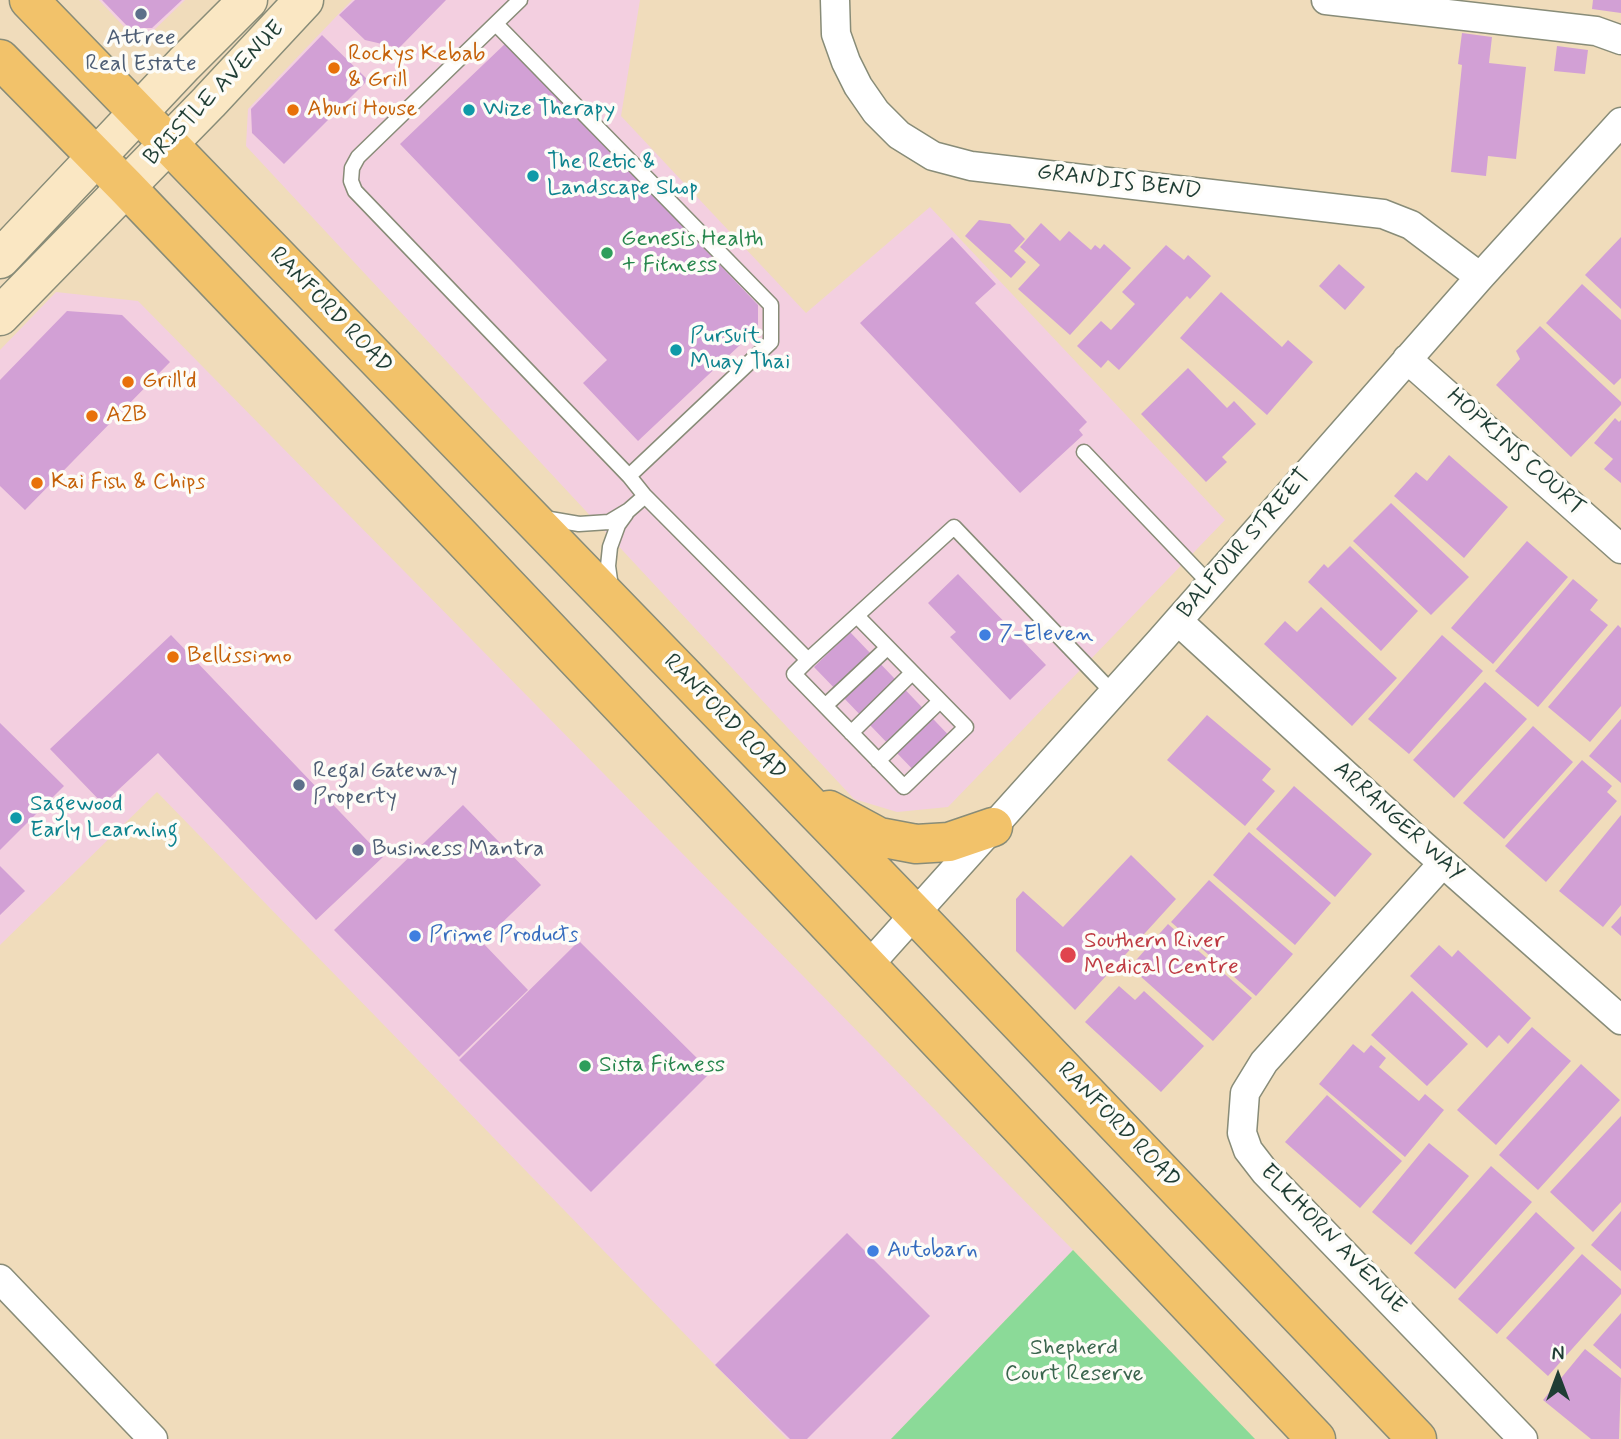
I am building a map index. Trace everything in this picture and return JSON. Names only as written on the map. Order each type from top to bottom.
[{"type":"main road","name":"RANFORD ROAD","points":[[29,0],[915,914],[1417,1439]]},
{"type":"main road","points":[[0,60],[126,187],[1316,1439]]},
{"type":"main road","points":[[796,792],[879,837],[916,844],[949,842],[993,827]]},
{"type":"street","name":"BRISTLE AVENUE","points":[[0,316],[304,0]]},
{"type":"street","name":"GRANDIS BEND","points":[[835,0],[836,34],[858,86],[876,112],[899,135],[933,156],[971,166],[1383,214],[1411,225],[1480,277]]},
{"type":"street","points":[[1326,0],[1596,31],[1621,40]]},
{"type":"street","name":"BRISTLE AVENUE","points":[[0,259],[138,114],[235,4]]},
{"type":"street","name":"BALFOUR STREET","points":[[868,966],[1621,122]]},
{"type":"street","name":"HOPKINS COURT","points":[[1408,359],[1621,549]]},
{"type":"street","name":"ARRANGER WAY","points":[[1178,621],[1443,863],[1621,1020]]},
{"type":"street","name":"ELKHORN AVENUE","points":[[1443,863],[1264,1062],[1245,1093],[1242,1133],[1248,1150],[1265,1172],[1523,1439]]},
{"type":"street","points":[[0,1279],[153,1439]]},
{"type":"lane","points":[[520,0],[358,157],[352,168],[351,181],[355,191],[629,476],[645,496],[808,660]]},
{"type":"lane","points":[[496,24],[772,305],[771,342],[629,476]]},
{"type":"lane","points":[[1084,452],[1209,583]]},
{"type":"lane","points":[[520,508],[549,521],[579,524],[609,522],[645,496]]},
{"type":"lane","points":[[620,611],[610,584],[608,566],[610,547],[618,525],[629,510]]},
{"type":"lane","points":[[857,616],[966,727],[904,787],[794,674],[808,660],[954,527],[1113,693]]},
{"type":"lane","points":[[825,706],[887,648]]},
{"type":"lane","points":[[851,733],[912,673]]},
{"type":"lane","points":[[878,761],[940,701]]},
{"type":"shaded area","name":"Attree Real Estate","points":[[99,0],[185,0],[152,32],[130,33]]},
{"type":"shaded area","points":[[352,0],[640,0],[621,116],[806,313],[930,207],[1225,520],[948,807],[897,812],[854,799],[246,146],[248,109]]},
{"type":"shaded area","points":[[56,292],[138,301],[1073,1250],[891,1439],[787,1439],[157,792],[0,945],[0,350]]},
{"type":"green space","name":"Shepherd Court Reserve","points":[[1073,1250],[1255,1439],[891,1439]]},
{"type":"building","name":"Attree Real Estate","points":[[102,0],[182,0],[152,28],[129,28]]},
{"type":"building","points":[[355,0],[446,0],[399,48],[365,40],[339,15]]},
{"type":"building","points":[[1593,0],[1621,0],[1621,13],[1592,9]]},
{"type":"building","points":[[1462,33],[1492,37],[1489,63],[1526,67],[1516,159],[1488,156],[1486,176],[1451,172],[1462,65],[1458,64]]},
{"type":"building","name":"Aburi House","points":[[322,35],[368,80],[284,164],[252,133],[251,109]]},
{"type":"building","points":[[507,42],[758,305],[758,328],[638,441],[583,383],[607,360],[400,144]]},
{"type":"building","points":[[1557,46],[1588,50],[1585,74],[1554,71]]},
{"type":"building","points":[[979,220],[1010,224],[1025,239],[1014,251],[1026,262],[1011,278],[965,236]]},
{"type":"building","points":[[1041,223],[1060,241],[1069,231],[1091,250],[1095,245],[1100,249],[1104,244],[1131,268],[1070,335],[1018,289],[1040,265],[1020,247]]},
{"type":"building","points":[[952,237],[996,284],[975,303],[1087,422],[1079,430],[1083,435],[1020,493],[860,323]]},
{"type":"building","points":[[1621,237],[1621,309],[1585,275]]},
{"type":"building","points":[[1166,245],[1184,260],[1188,255],[1211,276],[1190,299],[1187,296],[1119,370],[1108,360],[1101,368],[1077,346],[1101,321],[1111,330],[1135,304],[1122,292]]},
{"type":"building","points":[[1339,264],[1365,287],[1345,310],[1319,286]]},
{"type":"building","points":[[1582,284],[1621,320],[1621,378],[1614,385],[1546,323]]},
{"type":"building","points":[[1221,292],[1282,347],[1288,340],[1313,362],[1267,415],[1180,338]]},
{"type":"building","points":[[67,311],[122,315],[170,362],[25,510],[0,486],[0,380]]},
{"type":"building","points":[[1540,326],[1621,402],[1571,457],[1496,385],[1520,359],[1516,351]]},
{"type":"building","points":[[1188,368],[1227,408],[1234,401],[1256,424],[1222,457],[1227,462],[1206,482],[1141,414]]},
{"type":"building","points":[[1615,418],[1619,422],[1621,420],[1621,483],[1604,469],[1613,459],[1594,443]]},
{"type":"building","points":[[1449,455],[1508,507],[1464,558],[1394,496],[1416,472],[1427,481]]},
{"type":"building","points":[[1391,503],[1469,577],[1431,615],[1353,541]]},
{"type":"building","points":[[1527,541],[1568,577],[1493,664],[1451,628]]},
{"type":"building","points":[[1350,546],[1418,611],[1381,651],[1308,582],[1324,564],[1328,568]]},
{"type":"building","name":"7-Eleven","points":[[958,574],[1046,665],[1010,700],[950,637],[956,632],[928,603]]},
{"type":"building","points":[[1573,579],[1598,600],[1590,610],[1608,625],[1538,707],[1495,671]]},
{"type":"building","points":[[1321,607],[1397,678],[1352,726],[1264,644],[1285,621],[1297,632]]},
{"type":"building","points":[[1618,625],[1621,628],[1621,706],[1590,742],[1548,707]]},
{"type":"building","points":[[850,632],[958,745],[922,779],[814,667]]},
{"type":"building","points":[[171,635],[383,857],[316,920],[158,753],[103,804],[50,749]]},
{"type":"building","points":[[1442,635],[1483,671],[1409,754],[1368,719]]},
{"type":"building","points":[[1485,682],[1527,719],[1454,798],[1413,760]]},
{"type":"building","points":[[1207,715],[1271,769],[1262,780],[1275,791],[1245,826],[1167,760]]},
{"type":"building","points":[[1621,719],[1621,783],[1589,756]]},
{"type":"building","name":"Sagewood Early Learning","points":[[0,723],[64,786],[0,850]]},
{"type":"building","points":[[1533,726],[1573,762],[1504,839],[1463,803]]},
{"type":"building","points":[[1582,760],[1612,786],[1607,792],[1617,801],[1546,882],[1505,846]]},
{"type":"building","points":[[1294,786],[1372,854],[1335,897],[1256,829]]},
{"type":"building","name":"Prime Products","points":[[463,805],[541,885],[482,942],[528,990],[459,1057],[334,930]]},
{"type":"building","points":[[1621,815],[1621,905],[1603,927],[1559,891]]},
{"type":"building","points":[[1249,832],[1331,903],[1295,945],[1213,875]]},
{"type":"building","points":[[1131,855],[1176,899],[1075,1010],[1016,951],[1016,899],[1023,891],[1063,927]]},
{"type":"building","name":"Sagewood Early Learning","points":[[0,866],[25,891],[0,915]]},
{"type":"building","points":[[1209,880],[1293,954],[1256,996],[1171,922]]},
{"type":"building","points":[[1621,916],[1621,936],[1611,927]]},
{"type":"building","points":[[1168,924],[1252,998],[1213,1041],[1130,967]]},
{"type":"building","name":"Sista Fitness","points":[[579,941],[711,1072],[591,1192],[459,1060]]},
{"type":"building","points":[[1439,945],[1452,957],[1458,950],[1531,1018],[1508,1044],[1499,1035],[1487,1048],[1410,976]]},
{"type":"building","points":[[1119,986],[1135,1000],[1144,991],[1204,1046],[1161,1092],[1085,1022]]},
{"type":"building","points":[[1412,991],[1468,1044],[1427,1086],[1371,1035]]},
{"type":"building","points":[[1532,1027],[1571,1061],[1496,1145],[1457,1110]]},
{"type":"building","points":[[1353,1044],[1364,1053],[1371,1045],[1386,1058],[1379,1067],[1419,1101],[1425,1094],[1444,1110],[1405,1157],[1319,1084]]},
{"type":"building","points":[[1581,1064],[1620,1100],[1538,1190],[1499,1155]]},
{"type":"building","points":[[1327,1095],[1402,1161],[1360,1208],[1285,1142]]},
{"type":"building","points":[[1621,1116],[1621,1202],[1593,1232],[1550,1192]]},
{"type":"building","points":[[1429,1143],[1469,1176],[1411,1245],[1372,1212]]},
{"type":"building","points":[[1491,1166],[1532,1202],[1455,1289],[1414,1253]]},
{"type":"building","points":[[1621,1211],[1621,1271],[1591,1245]]},
{"type":"building","points":[[1536,1212],[1575,1248],[1497,1334],[1458,1299]]},
{"type":"building","points":[[847,1233],[930,1316],[807,1439],[790,1439],[715,1365]]},
{"type":"building","points":[[1582,1254],[1621,1289],[1621,1294],[1548,1376],[1506,1338]]},
{"type":"building","points":[[1621,1313],[1621,1369],[1593,1345]]},
{"type":"building","points":[[1585,1349],[1621,1378],[1619,1439],[1591,1439],[1543,1400]]},
{"type":"place","name":"Attree Real Estate","points":[[141,14]]},
{"type":"place","name":"Rockys Kebab & Grill","points":[[334,68]]},
{"type":"place","name":"Aburi House","points":[[293,110]]},
{"type":"place","name":"Wize Therapy","points":[[469,110]]},
{"type":"place","name":"The Retic & Landscape Shop","points":[[533,176]]},
{"type":"place","name":"Genesis Health + Fitness","points":[[607,253]]},
{"type":"place","name":"Pursuit Muay Thai","points":[[676,350]]},
{"type":"place","name":"Grill'd","points":[[128,382]]},
{"type":"place","name":"A2B","points":[[92,416]]},
{"type":"place","name":"Kai Fish & Chips","points":[[37,483]]},
{"type":"place","name":"7-Eleven","points":[[985,635]]},
{"type":"place","name":"Bellissimo","points":[[173,657]]},
{"type":"place","name":"Regal Gateway Property","points":[[299,785]]},
{"type":"place","name":"Sagewood Early Learning","points":[[16,818]]},
{"type":"place","name":"Business Mantra","points":[[358,850]]},
{"type":"place","name":"Prime Products","points":[[415,936]]},
{"type":"place","name":"Southern River Medical Centre","points":[[1068,955]]},
{"type":"place","name":"Sista Fitness","points":[[585,1066]]},
{"type":"place","name":"Autobarn","points":[[873,1251]]}]
